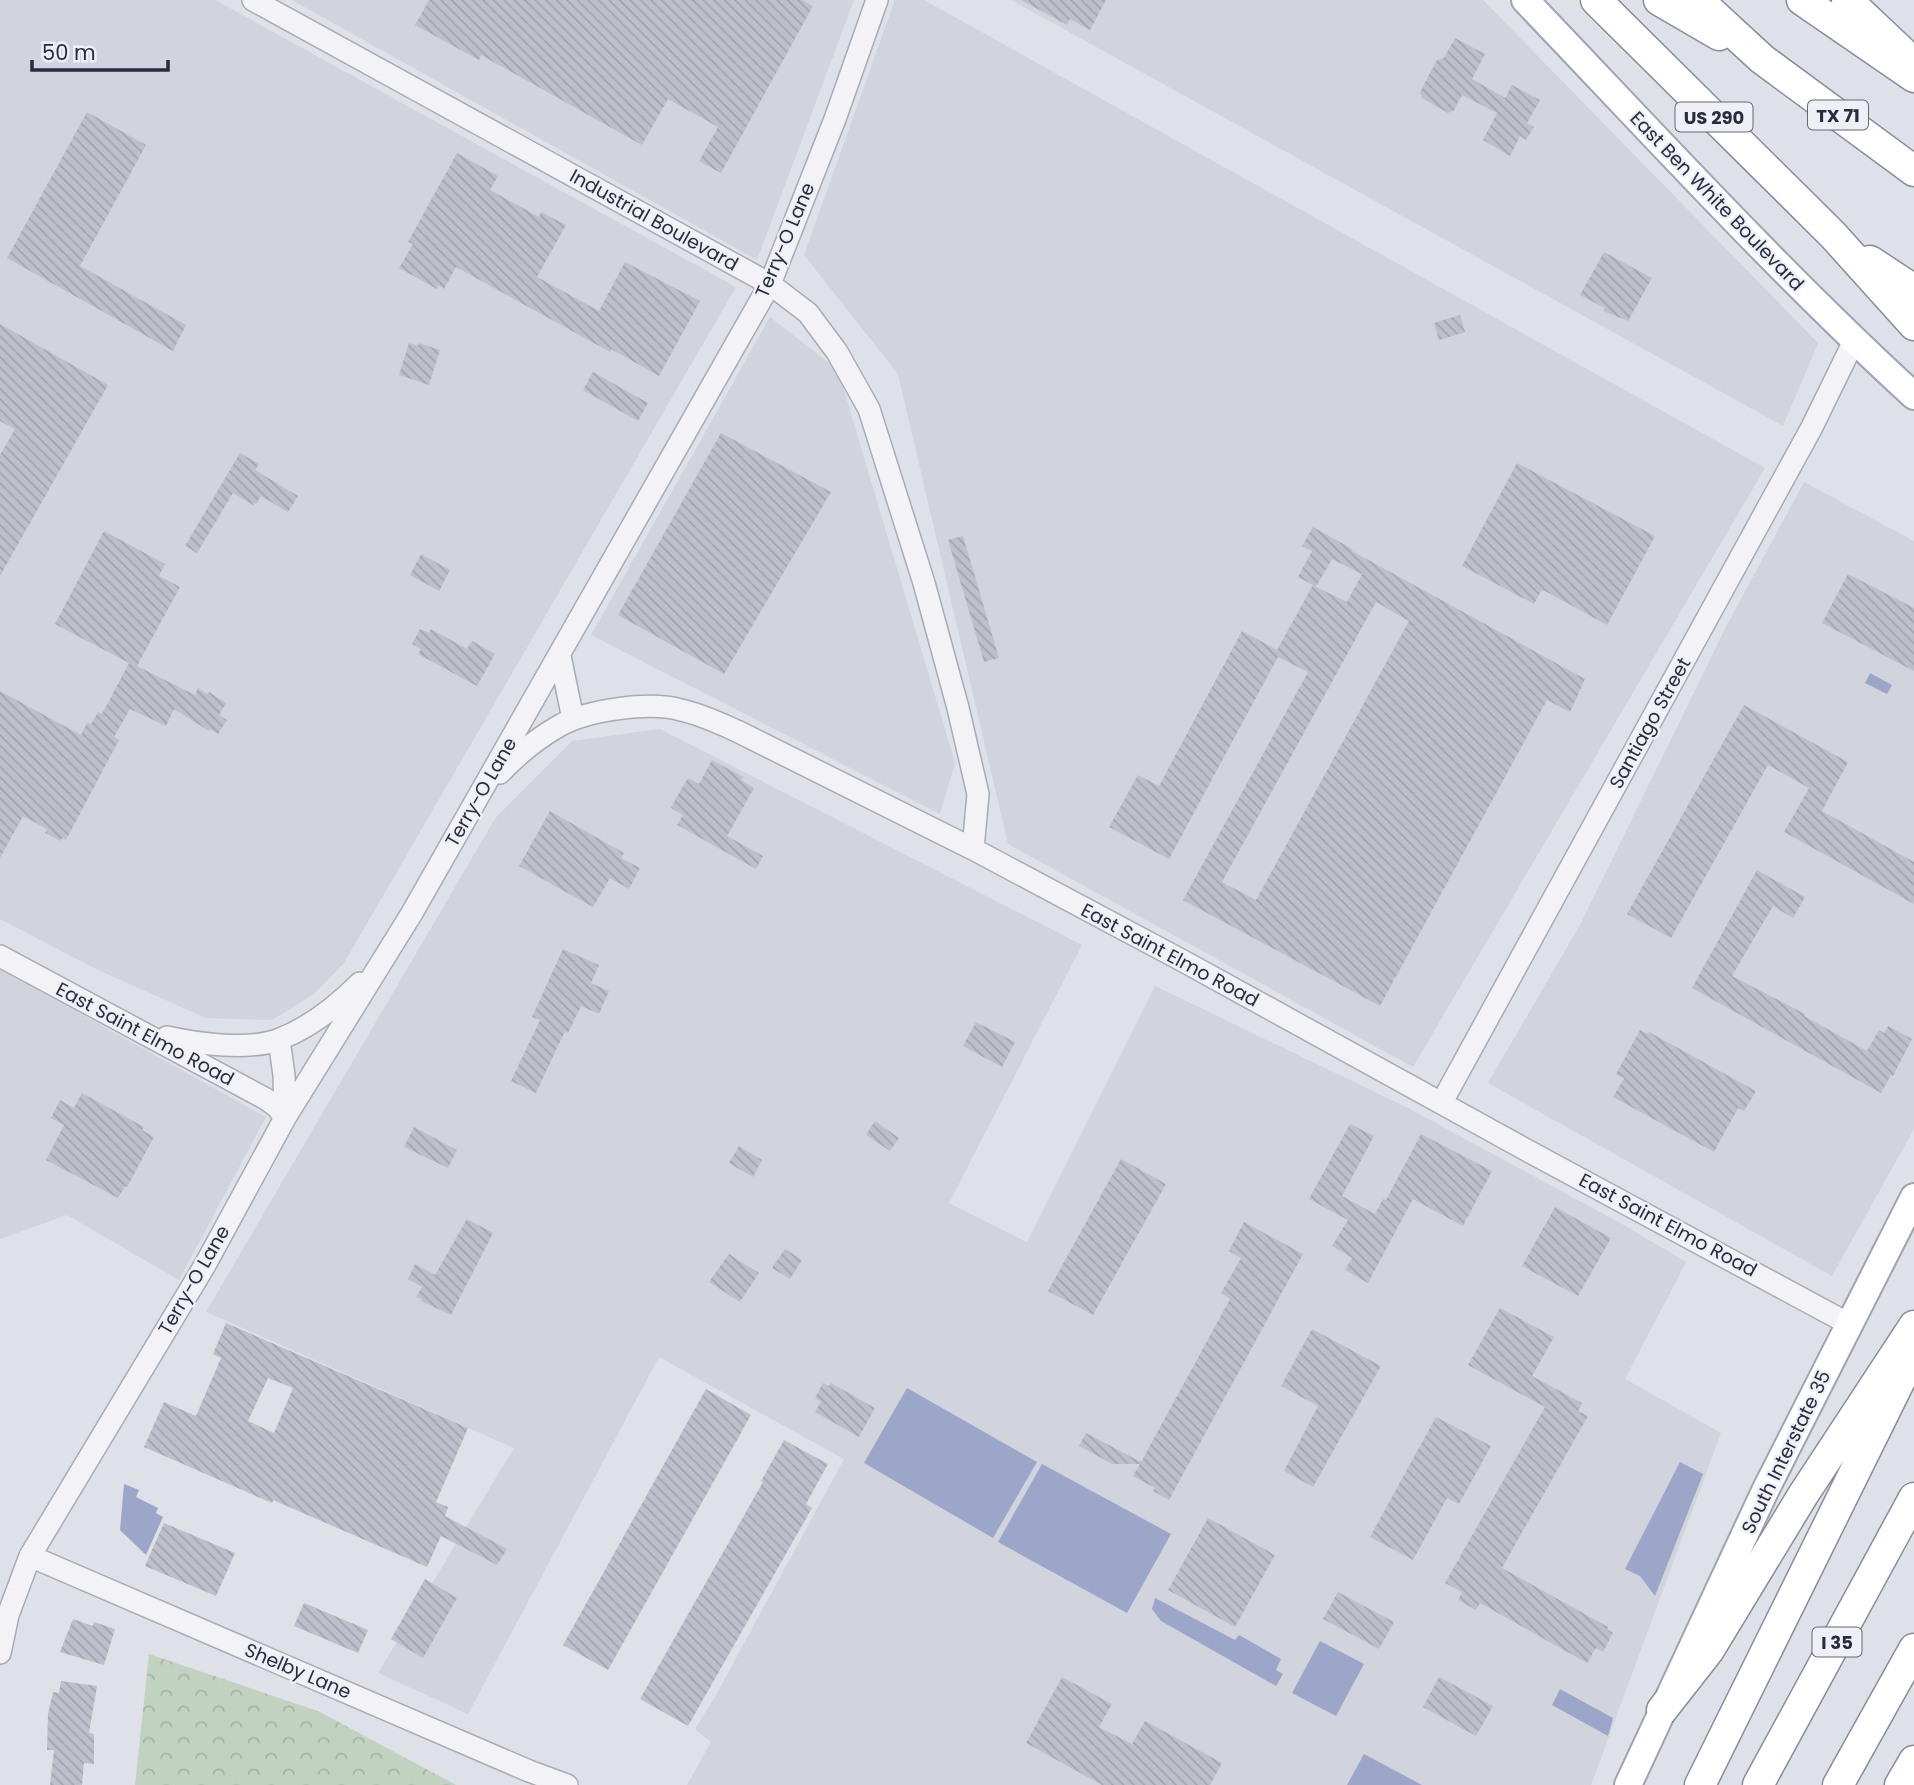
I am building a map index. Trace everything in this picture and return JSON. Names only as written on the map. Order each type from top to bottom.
[{"type":"highway","name":"US 290","points":[[1596,0],[1833,235],[1914,290]]},
{"type":"highway","points":[[1659,0],[1762,59]]},
{"type":"highway","name":"TX 71","points":[[1698,0],[1762,59],[1914,171]]},
{"type":"highway","points":[[1802,0],[1914,77]]},
{"type":"highway","points":[[1847,0],[1914,64]]},
{"type":"highway","points":[[1833,235],[1914,325]]},
{"type":"highway","points":[[1662,1710],[1709,1650],[1803,1495],[1914,1326]]},
{"type":"highway","points":[[1700,1785],[1914,1352]]},
{"type":"highway","name":"I 35","points":[[1758,1785],[1914,1498]]},
{"type":"highway","points":[[1838,1785],[1914,1650]]},
{"type":"highway","points":[[1900,1785],[1914,1761]]},
{"type":"main road","name":"East Ben White Boulevard","points":[[1525,0],[1770,258],[1914,396]]},
{"type":"main road","name":"South Interstate 35","points":[[1628,1785],[1765,1491],[1914,1197]]},
{"type":"street","name":"Industrial Boulevard","points":[[253,0],[770,284],[808,313],[837,352],[869,409],[924,583],[978,794],[973,849]]},
{"type":"street","name":"Terry-O Lane","points":[[0,1653],[8,1615],[30,1556],[205,1265],[285,1118],[383,960],[482,791],[770,284],[835,119],[877,0]]},
{"type":"street","name":"Santiago Street","points":[[1442,1102],[1812,427],[1854,341]]},
{"type":"street","points":[[560,656],[573,719]]},
{"type":"street","name":"East Saint Elmo Road","points":[[482,791],[527,748],[573,719],[632,708],[678,709],[737,731],[973,849],[1185,962],[1849,1324]]},
{"type":"street","name":"East Saint Elmo Road","points":[[0,956],[266,1099],[277,1107],[285,1118]]},
{"type":"street","points":[[141,1032],[199,1045],[240,1045],[279,1040],[333,1009],[383,960]]},
{"type":"street","points":[[279,1040],[284,1075],[285,1118]]},
{"type":"street","name":"Shelby Lane","points":[[30,1556],[567,1785]]},
{"type":"shaded area","points":[[0,0],[215,0],[736,287],[344,963],[314,994],[272,1020],[206,1018],[96,969],[0,919]]},
{"type":"shaded area","points":[[292,0],[854,0],[757,260]]},
{"type":"shaded area","points":[[895,0],[924,0],[1765,468],[1413,1067],[1008,844],[898,374],[804,255]]},
{"type":"shaded area","points":[[1011,0],[1483,0],[1818,343],[1783,426]]},
{"type":"shaded area","points":[[770,317],[838,370],[955,763],[940,814],[591,635]]},
{"type":"shaded area","points":[[1804,482],[1914,541],[1914,1129],[1832,1276],[1488,1083],[1580,925],[1727,625]]},
{"type":"shaded area","points":[[660,729],[1082,945],[949,1203],[1027,1242],[1155,986],[1408,1108],[1622,1224],[1686,1262],[1625,1379],[1721,1433],[1591,1785],[687,1785],[711,1742],[695,1729],[844,1459],[659,1357],[468,1714],[378,1673],[514,1448],[206,1312],[496,817],[572,741]]},
{"type":"shaded area","points":[[0,969],[266,1117],[179,1280],[67,1215],[0,1239]]},
{"type":"green space","points":[[149,1654],[318,1711],[456,1785],[135,1785]]},
{"type":"water","points":[[1870,673],[1892,685],[1887,694],[1865,683]]},
{"type":"water","points":[[907,1388],[1037,1462],[993,1538],[864,1463]]},
{"type":"water","points":[[1680,1462],[1703,1474],[1655,1596],[1640,1576],[1625,1569]]},
{"type":"water","points":[[1042,1464],[1171,1534],[1127,1613],[998,1542]]},
{"type":"water","points":[[124,1484],[139,1490],[136,1497],[158,1508],[156,1513],[163,1517],[146,1555],[120,1530]]},
{"type":"water","points":[[1155,1598],[1235,1640],[1239,1635],[1281,1659],[1276,1670],[1283,1674],[1276,1686],[1161,1621],[1152,1609]]},
{"type":"water","points":[[1320,1641],[1364,1664],[1336,1716],[1292,1693]]},
{"type":"water","points":[[1560,1689],[1613,1718],[1608,1736],[1552,1705]]},
{"type":"water","points":[[1364,1754],[1422,1785],[1347,1785]]},
{"type":"building","points":[[429,0],[802,0],[813,6],[721,173],[699,161],[718,127],[668,99],[642,145],[481,55],[479,60],[415,25]]},
{"type":"building","points":[[1021,0],[1106,0],[1090,30],[1070,19],[1067,25]]},
{"type":"building","points":[[1455,38],[1485,54],[1472,79],[1505,98],[1512,85],[1540,100],[1527,123],[1534,127],[1526,140],[1520,136],[1510,156],[1483,140],[1497,113],[1462,95],[1454,110],[1448,113],[1422,98],[1420,92],[1437,60],[1444,58]]},
{"type":"building","points":[[87,112],[146,145],[80,266],[186,325],[173,351],[7,258]]},
{"type":"building","points":[[457,153],[498,176],[490,190],[539,217],[541,212],[566,225],[537,277],[599,311],[625,262],[700,301],[659,376],[456,267],[444,289],[439,285],[437,289],[399,268],[413,244],[408,242]]},
{"type":"building","points":[[1604,252],[1652,278],[1628,321],[1603,311],[1605,308],[1580,295]]},
{"type":"building","points":[[1460,315],[1465,332],[1439,340],[1434,323]]},
{"type":"building","points":[[0,324],[108,385],[0,576],[0,455],[15,429],[0,421]]},
{"type":"building","points":[[409,343],[418,346],[419,343],[440,350],[429,385],[399,375]]},
{"type":"building","points":[[593,372],[648,403],[638,421],[583,390]]},
{"type":"building","points":[[721,433],[831,492],[724,674],[618,615]]},
{"type":"building","points":[[240,453],[259,464],[255,470],[298,496],[288,512],[261,496],[253,505],[233,493],[197,553],[185,546]]},
{"type":"building","points":[[1517,463],[1655,536],[1607,625],[1545,591],[1541,591],[1534,604],[1462,566]]},
{"type":"building","points":[[1313,527],[1585,679],[1570,712],[1547,700],[1380,1006],[1183,900],[1308,672],[1278,657],[1169,859],[1109,827],[1138,775],[1159,786],[1242,631],[1277,650],[1313,585],[1298,577],[1312,551],[1302,546]],"holes":[[[1332,559],[1362,574],[1347,602],[1316,587]],[[1376,602],[1409,621],[1256,900],[1222,882]]]},
{"type":"building","points":[[104,531],[165,564],[159,576],[180,587],[137,666],[195,695],[198,688],[207,694],[209,692],[226,703],[219,715],[227,720],[218,734],[174,709],[166,726],[130,709],[114,737],[119,740],[66,840],[62,838],[60,841],[45,833],[47,829],[23,816],[0,858],[0,691],[81,735],[87,723],[91,724],[98,712],[102,714],[129,663],[55,624]]},
{"type":"building","points":[[963,536],[999,658],[984,662],[948,540]]},
{"type":"building","points":[[421,554],[450,570],[439,591],[410,575]]},
{"type":"building","points":[[1848,574],[1914,608],[1914,671],[1822,623]]},
{"type":"building","points":[[420,629],[429,633],[431,629],[467,649],[472,641],[495,654],[477,686],[418,654],[421,649],[412,644]]},
{"type":"building","points":[[1744,705],[1848,762],[1822,811],[1914,862],[1914,904],[1784,832],[1809,788],[1768,765],[1671,938],[1627,914]]},
{"type":"building","points":[[712,760],[743,777],[741,780],[754,788],[727,836],[763,856],[756,869],[677,825],[683,815],[671,808],[679,793],[688,778],[699,784]]},
{"type":"building","points":[[550,811],[624,853],[621,858],[640,868],[629,889],[610,878],[593,907],[519,866]]},
{"type":"building","points":[[1757,870],[1805,897],[1793,918],[1773,906],[1732,976],[1805,1014],[1804,1016],[1867,1051],[1879,1030],[1884,1033],[1888,1026],[1912,1039],[1881,1093],[1692,988]]},
{"type":"building","points":[[563,949],[599,965],[591,983],[609,991],[599,1014],[581,1006],[568,1033],[565,1031],[536,1093],[511,1081],[540,1020],[532,1017]]},
{"type":"building","points":[[976,1022],[1015,1042],[1002,1067],[963,1046]]},
{"type":"building","points":[[1640,1030],[1648,1034],[1649,1032],[1756,1091],[1744,1111],[1738,1108],[1714,1152],[1613,1097],[1624,1078],[1616,1074]]},
{"type":"building","points":[[82,1093],[144,1127],[142,1130],[154,1137],[127,1187],[125,1186],[118,1198],[46,1160],[64,1125],[51,1118],[60,1100],[74,1108]]},
{"type":"building","points":[[875,1121],[899,1138],[890,1151],[866,1135]]},
{"type":"building","points":[[1350,1124],[1374,1136],[1342,1196],[1375,1214],[1383,1199],[1386,1200],[1421,1134],[1492,1171],[1463,1226],[1413,1199],[1368,1283],[1345,1270],[1352,1258],[1332,1246],[1348,1220],[1309,1199]]},
{"type":"building","points":[[414,1127],[457,1150],[448,1168],[404,1147]]},
{"type":"building","points":[[739,1146],[762,1160],[753,1177],[729,1163]]},
{"type":"building","points":[[1121,1159],[1166,1184],[1093,1315],[1048,1291]]},
{"type":"building","points":[[1555,1207],[1611,1238],[1578,1296],[1522,1266]]},
{"type":"building","points":[[467,1219],[493,1233],[451,1315],[416,1297],[422,1287],[408,1279],[415,1264],[435,1275]]},
{"type":"building","points":[[1244,1222],[1303,1254],[1169,1500],[1153,1491],[1155,1488],[1133,1476],[1140,1464],[1112,1464],[1079,1446],[1086,1433],[1141,1462],[1230,1299],[1221,1293],[1241,1258],[1229,1251]]},
{"type":"building","points":[[785,1249],[802,1260],[790,1279],[772,1268]]},
{"type":"building","points":[[729,1254],[759,1273],[740,1302],[709,1282]]},
{"type":"building","points":[[1500,1308],[1554,1337],[1532,1376],[1582,1403],[1578,1411],[1588,1416],[1502,1568],[1608,1627],[1613,1633],[1603,1652],[1596,1648],[1587,1663],[1480,1603],[1476,1610],[1458,1600],[1462,1592],[1445,1583],[1545,1407],[1468,1365]]},
{"type":"building","points":[[226,1323],[468,1428],[436,1502],[448,1507],[445,1516],[507,1549],[497,1565],[441,1536],[427,1567],[144,1447],[164,1402],[196,1416],[221,1358],[213,1354]],"holes":[[[268,1378],[293,1388],[274,1433],[248,1421]]]},
{"type":"building","points":[[1312,1329],[1381,1366],[1313,1487],[1284,1471],[1318,1406],[1281,1386]]},
{"type":"building","points":[[823,1383],[829,1386],[831,1383],[875,1408],[859,1437],[815,1412],[821,1401],[815,1398]]},
{"type":"building","points":[[706,1389],[751,1415],[608,1670],[563,1645]]},
{"type":"building","points":[[1436,1417],[1491,1446],[1459,1504],[1447,1498],[1413,1560],[1370,1537]]},
{"type":"building","points":[[784,1440],[828,1464],[806,1504],[812,1508],[688,1726],[640,1699]]},
{"type":"building","points":[[1208,1518],[1275,1555],[1235,1627],[1168,1590]]},
{"type":"building","points":[[164,1523],[235,1553],[216,1596],[145,1566]]},
{"type":"building","points":[[425,1579],[457,1598],[423,1658],[391,1639]]},
{"type":"building","points":[[1338,1592],[1394,1622],[1379,1649],[1323,1619]]},
{"type":"building","points":[[304,1603],[368,1630],[358,1653],[294,1626]]},
{"type":"building","points":[[73,1619],[93,1626],[94,1622],[115,1629],[104,1665],[60,1652]]},
{"type":"building","points":[[1062,1677],[1112,1704],[1099,1727],[1132,1744],[1145,1721],[1222,1763],[1210,1785],[1102,1785],[1026,1743]]},
{"type":"building","points":[[1439,1677],[1493,1706],[1476,1736],[1423,1707]]},
{"type":"building","points":[[61,1681],[97,1686],[89,1733],[94,1734],[94,1764],[84,1763],[82,1785],[50,1785],[54,1750],[47,1750],[48,1714],[53,1692],[59,1693]]}]
